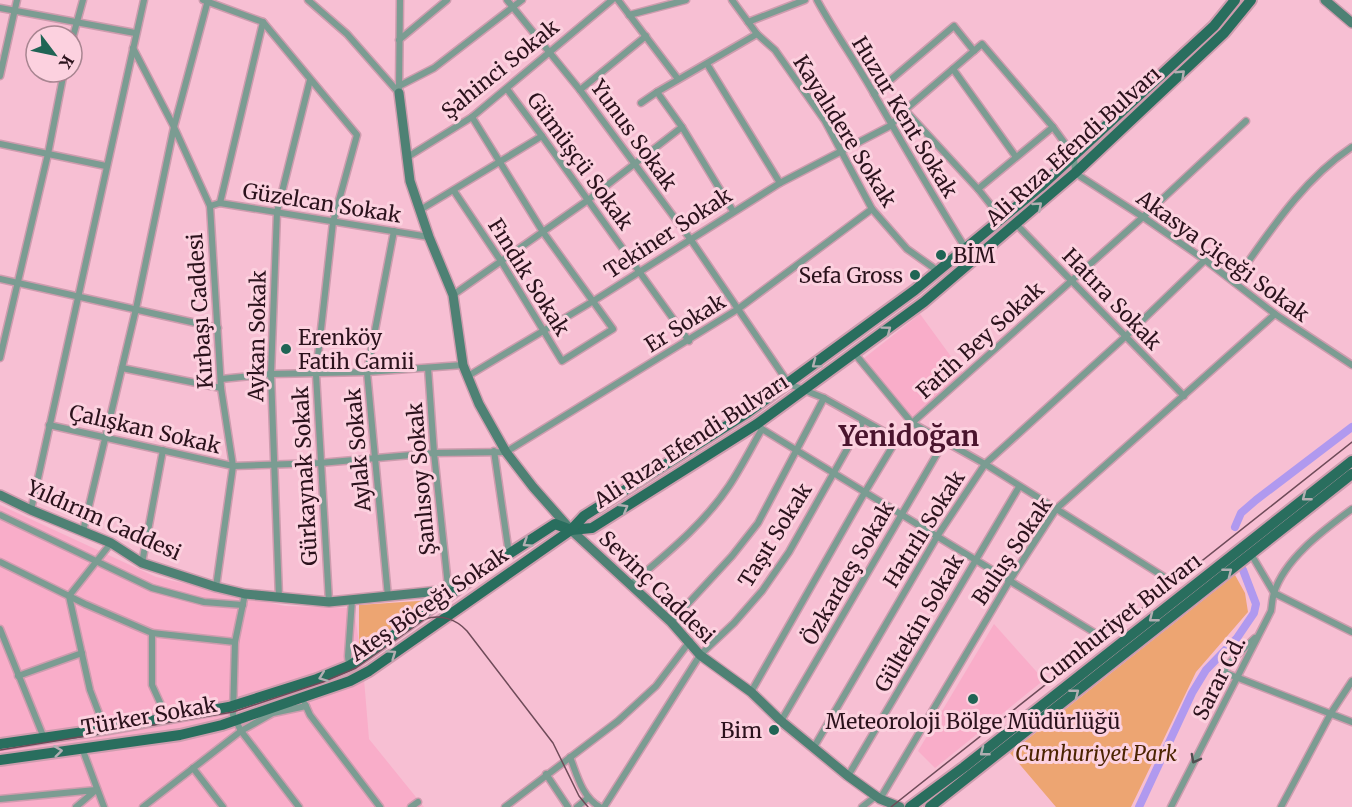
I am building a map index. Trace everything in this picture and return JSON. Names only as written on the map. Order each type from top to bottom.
[{"type":"main road","name":"Ali Rıza Efendi Bulvarı","points":[[571,530],[592,528],[760,427],[924,302],[1017,225],[1075,173],[1224,33],[1251,0]]},
{"type":"main road","points":[[1325,0],[1352,23]]},
{"type":"main road","name":"Ali Rıza Efendi Bulvarı","points":[[571,530],[584,516],[789,384],[938,272],[1074,156],[1214,26],[1233,1]]},
{"type":"main road","name":"Sevinç Caddesi","points":[[399,89],[410,182],[429,237],[453,295],[463,365],[479,404],[506,452],[532,487],[571,530],[671,622],[690,641],[700,656],[751,692],[781,721],[848,776],[878,797],[900,807]]},
{"type":"main road","name":"Cumhuriyet Bulvarı","points":[[910,807],[1352,461]]},
{"type":"main road","name":"Cumhuriyet Bulvarı","points":[[929,807],[1352,474]]},
{"type":"main road","name":"Yıldırım Caddesi","points":[[0,497],[111,543],[142,562],[216,587],[245,594],[329,602],[388,597],[444,588]]},
{"type":"main road","points":[[444,588],[484,570],[555,524],[571,530]]},
{"type":"main road","name":"Ateş Böceği Sokak","points":[[304,702],[369,671],[571,530]]},
{"type":"main road","name":"Ateş Böceği Sokak","points":[[231,707],[350,666],[484,570]]},
{"type":"main road","points":[[444,588],[460,588],[501,578]]},
{"type":"main road","name":"Türker Sokak","points":[[0,760],[180,735],[304,702]]},
{"type":"main road","name":"Türker Sokak","points":[[0,744],[231,707]]},
{"type":"street","points":[[0,76],[17,0]]},
{"type":"street","points":[[77,22],[83,0]]},
{"type":"street","points":[[31,510],[144,0]]},
{"type":"street","points":[[83,531],[136,309],[174,127],[206,0],[263,22],[310,80]]},
{"type":"street","points":[[308,0],[347,34],[399,89]]},
{"type":"street","points":[[399,89],[400,0]]},
{"type":"street","points":[[399,40],[447,0]]},
{"type":"street","name":"Yunus Sokak","points":[[507,0],[580,90],[691,240],[789,384]]},
{"type":"street","points":[[399,89],[434,68],[522,0]]},
{"type":"street","name":"Şahinci Sokak","points":[[406,158],[471,117],[612,0]]},
{"type":"street","points":[[618,0],[678,79]]},
{"type":"street","points":[[630,15],[686,0]]},
{"type":"street","name":"Kayalıdere Sokak","points":[[732,0],[757,34],[775,50],[825,121],[872,209],[907,249],[938,272]]},
{"type":"street","points":[[748,22],[806,0]]},
{"type":"street","name":"Huzur Kent Sokak","points":[[817,0],[836,35],[874,94],[890,126],[966,249]]},
{"type":"street","points":[[0,8],[135,33]]},
{"type":"street","points":[[220,203],[263,22]]},
{"type":"street","points":[[874,94],[954,27],[974,51]]},
{"type":"street","points":[[641,104],[678,79],[757,34]]},
{"type":"street","points":[[580,90],[646,36]]},
{"type":"street","name":"Tekiner Sokak","points":[[468,376],[595,300],[780,183],[890,126],[905,110],[982,44],[1053,127]]},
{"type":"street","name":"Kırbaşı Caddesi","points":[[133,48],[174,127],[210,206],[220,379],[233,466],[216,587]]},
{"type":"street","points":[[707,64],[780,183]]},
{"type":"street","points":[[953,69],[1016,157]]},
{"type":"street","name":"Gürkaynak Sokak","points":[[310,80],[357,135],[333,222],[316,374],[329,602]]},
{"type":"street","name":"Aykan Sokak","points":[[279,598],[271,374],[277,212],[310,80]]},
{"type":"street","points":[[0,358],[19,283],[62,84]]},
{"type":"street","name":"Gümüşçü Sokak","points":[[507,89],[689,341]]},
{"type":"street","points":[[657,92],[682,127],[733,211]]},
{"type":"street","points":[[905,110],[978,189],[1002,219]]},
{"type":"street","points":[[471,117],[543,232],[595,300]]},
{"type":"street","name":"Fatih Bey Sokak","points":[[751,692],[897,440],[912,423],[1143,217],[1246,121]]},
{"type":"street","points":[[453,295],[588,200],[682,127]]},
{"type":"street","points":[[978,189],[1053,127],[1074,156],[1075,173]]},
{"type":"street","points":[[420,210],[542,136]]},
{"type":"street","points":[[0,144],[106,166]]},
{"type":"street","points":[[1234,282],[1288,207],[1323,167],[1352,147]]},
{"type":"street","name":"Akasya Çiçeği Sokak","points":[[1075,173],[1143,217],[1205,260],[1275,314],[1352,365]]},
{"type":"street","name":"Fındık Sokak","points":[[454,191],[501,261],[562,361],[614,329],[595,300]]},
{"type":"street","name":"Güzelcan Sokak","points":[[210,206],[220,203],[429,237]]},
{"type":"street","name":"Er Sokak","points":[[506,452],[738,309],[872,209]]},
{"type":"street","name":"Hatıra Sokak","points":[[1017,225],[1184,396]]},
{"type":"street","name":"Aylak Sokak","points":[[388,597],[367,372],[394,231]]},
{"type":"street","name":"Hatırlı Sokak","points":[[814,747],[938,535],[985,464],[1125,337],[1205,260]]},
{"type":"street","points":[[0,279],[218,328]]},
{"type":"street","name":"Buluş Sokak","points":[[878,797],[1010,580],[1056,509],[1275,314]]},
{"type":"street","points":[[855,354],[912,423],[985,464],[1166,578]]},
{"type":"street","points":[[220,379],[271,374],[367,372],[463,365]]},
{"type":"street","points":[[122,368],[221,388]]},
{"type":"street","name":"Şanlısoy Sokak","points":[[428,368],[444,588]]},
{"type":"street","points":[[789,384],[824,398],[897,440]]},
{"type":"street","points":[[671,622],[732,556],[758,522],[824,398]]},
{"type":"street","name":"Taşıt Sokak","points":[[602,807],[700,656],[734,623],[762,591],[789,552],[832,472],[863,421]]},
{"type":"street","name":"Çalışkan Sokak","points":[[49,425],[233,466],[320,463],[434,453],[506,452]]},
{"type":"street","points":[[630,585],[706,516],[729,487],[760,427],[1095,633]]},
{"type":"street","name":"Özkardeş Sokak","points":[[781,721],[944,442]]},
{"type":"street","points":[[142,562],[163,450]]},
{"type":"street","points":[[494,451],[509,555]]},
{"type":"street","name":"Gültekin Sokak","points":[[848,776],[1019,487]]},
{"type":"street","name":"Sarar Cd.","points":[[1171,807],[1238,678],[1270,612],[1274,593],[1288,569],[1307,545],[1352,509]]},
{"type":"street","points":[[0,515],[167,593],[204,602],[243,604]]},
{"type":"street","points":[[69,596],[111,543]]},
{"type":"street","points":[[1251,554],[1274,593],[1352,632]]},
{"type":"street","points":[[0,562],[152,633],[236,642]]},
{"type":"street","points":[[245,594],[236,642],[231,707],[241,731],[299,807]]},
{"type":"street","points":[[69,596],[90,690],[105,729]]},
{"type":"street","points":[[350,666],[348,656],[352,600]]},
{"type":"street","points":[[0,629],[3,644],[44,738]]},
{"type":"street","points":[[152,633],[152,684],[167,718]]},
{"type":"street","points":[[1259,634],[1222,672],[1352,722]]},
{"type":"street","points":[[505,807],[618,721],[656,686],[690,641]]},
{"type":"street","points":[[18,676],[82,653]]},
{"type":"street","points":[[1281,807],[1331,713],[1352,681]]},
{"type":"street","points":[[143,807],[241,731],[273,713],[304,702],[310,715],[380,807]]},
{"type":"street","points":[[82,748],[104,807]]},
{"type":"street","points":[[570,757],[588,798],[592,803],[602,807]]},
{"type":"street","points":[[193,768],[223,807]]},
{"type":"street","points":[[546,774],[568,807]]},
{"type":"street","points":[[0,799],[96,790]]},
{"type":"street","points":[[76,807],[96,790]]},
{"type":"street","points":[[862,807],[878,797]]},
{"type":"street","points":[[577,807],[588,798]]},
{"type":"street","points":[[411,807],[418,802]]},
{"type":"shaded area","points":[[920,314],[963,373],[911,418],[863,359]]},
{"type":"shaded area","points":[[0,505],[156,577],[285,606],[354,608],[364,679],[369,739],[424,807],[0,807]]},
{"type":"shaded area","points":[[994,624],[1044,680],[935,768],[918,751]]},
{"type":"green space","name":"Cumhuriyet Park","points":[[1235,575],[1245,593],[1248,612],[1196,672],[1131,807],[1056,807],[1010,753]]},
{"type":"green space","points":[[433,600],[359,656],[359,605]]},
{"type":"waterway","points":[[1235,527],[1241,513],[1256,500],[1352,427]]},
{"type":"waterway","points":[[1139,807],[1192,693],[1206,670],[1237,638],[1254,613],[1256,604],[1243,570]]},
{"type":"tram line","points":[[891,807],[1352,442]]},
{"type":"tram line","points":[[0,750],[233,712],[323,682],[356,668],[425,619],[442,617],[458,623],[467,631],[553,743],[579,796],[588,807]]},
{"type":"place","name":"BİM","points":[[941,255]]},
{"type":"place","name":"Sefa Gross","points":[[915,275]]},
{"type":"place","name":"Erenköy Fatih Camii","points":[[286,349]]},
{"type":"place","name":"Meteoroloji Bölge Müdürlüğü","points":[[973,699]]},
{"type":"place","name":"Bim","points":[[774,730]]},
{"type":"district","name":"Yenidoğan","points":[[909,436]]}]
